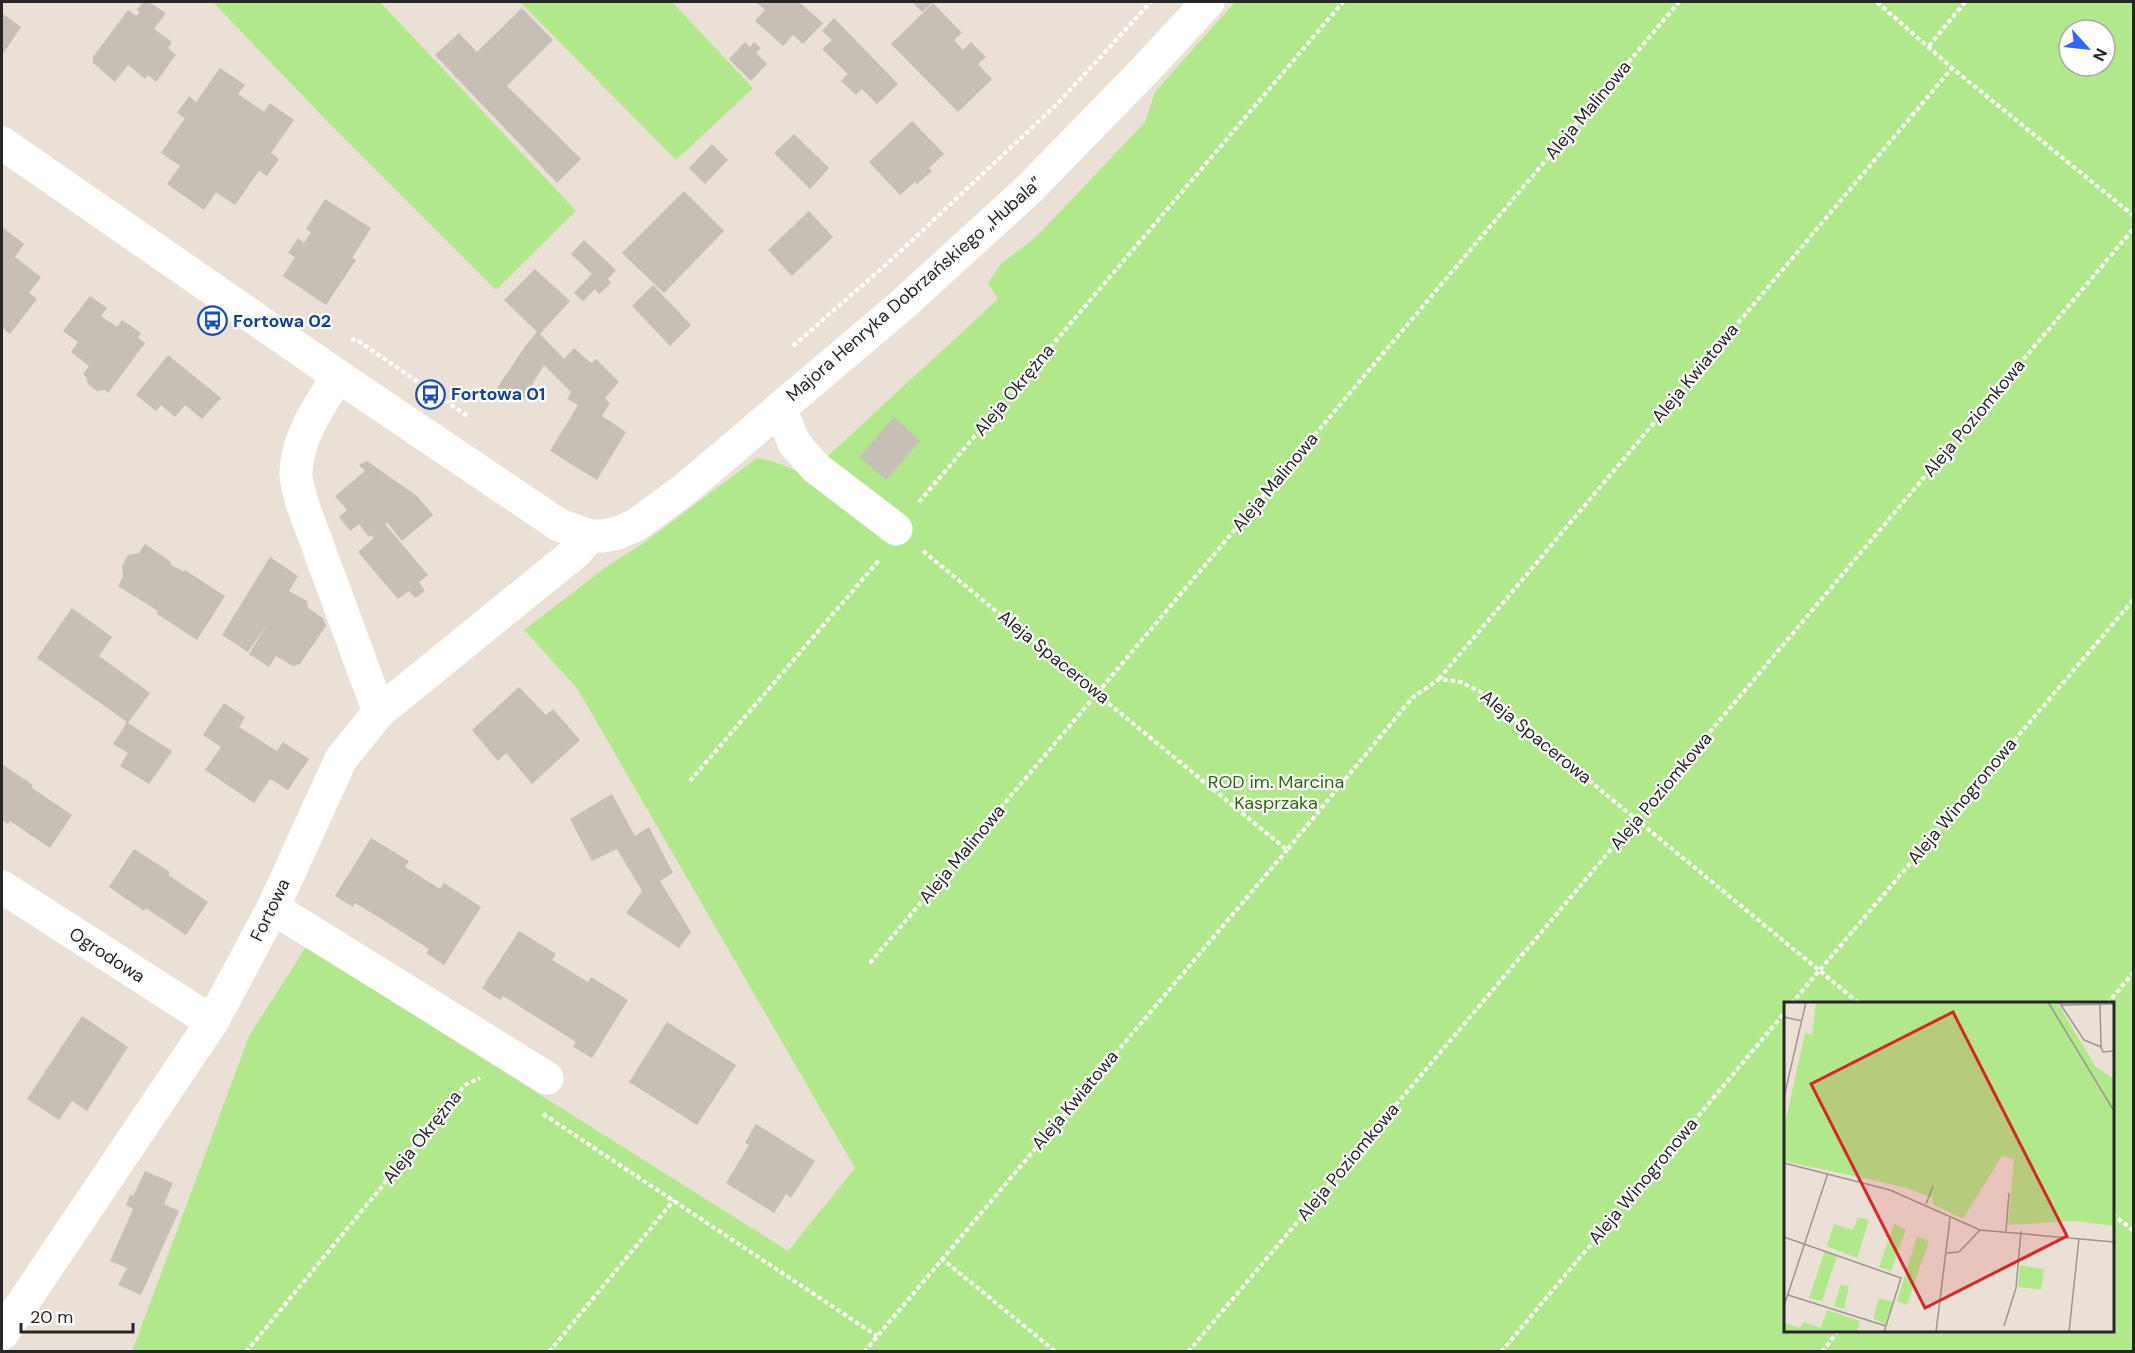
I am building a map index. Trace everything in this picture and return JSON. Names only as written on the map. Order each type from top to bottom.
[{"type":"street","name":"Majora Henryka Dobrzańskiego „Hubala”","points":[[590,536],[603,536],[636,525],[685,489],[902,305],[1028,190],[1208,2]]},
{"type":"street","points":[[2,143],[338,376],[559,525],[590,536]]},
{"type":"street","points":[[338,376],[301,441],[296,472],[302,503],[378,712]]},
{"type":"street","points":[[780,408],[794,443],[816,468],[896,529]]},
{"type":"street","name":"Fortowa","points":[[2,1334],[212,1022],[273,908],[341,759],[378,712],[567,559],[590,536]]},
{"type":"street","name":"Ogrodowa","points":[[2,887],[212,1022]]},
{"type":"street","points":[[273,908],[547,1078]]},
{"type":"path","points":[[793,347],[890,261],[1057,104],[1151,2]]},
{"type":"path","name":"Aleja Okrężna","points":[[690,781],[894,543],[896,529],[1343,2]]},
{"type":"path","name":"Aleja Malinowa","points":[[870,963],[1680,2]]},
{"type":"path","points":[[1877,2],[1952,68],[2133,216]]},
{"type":"path","points":[[1929,46],[1965,2]]},
{"type":"path","name":"Aleja Kwiatowa","points":[[1439,679],[1952,68]]},
{"type":"path","name":"Aleja Poziomkowa","points":[[1188,1352],[2133,228]]},
{"type":"path","points":[[347,338],[357,340],[470,418]]},
{"type":"path","name":"Aleja Spacerowa","points":[[896,529],[1287,850]]},
{"type":"path","name":"Aleja Winogronowa","points":[[1793,1002],[2133,599]]},
{"type":"path","points":[[1287,850],[1412,698],[1439,679]]},
{"type":"path","name":"Aleja Spacerowa","points":[[1439,679],[1461,682],[1483,693],[1858,1002]]},
{"type":"path","name":"Aleja Kwiatowa","points":[[864,1352],[1287,850]]},
{"type":"path","points":[[2109,1002],[2133,972]]},
{"type":"path","name":"Aleja Winogronowa","points":[[1501,1352],[1784,1012]]},
{"type":"path","name":"Aleja Okrężna","points":[[246,1352],[465,1085],[479,1078],[489,1078]]},
{"type":"path","points":[[537,1110],[877,1336]]},
{"type":"path","points":[[549,1352],[674,1200]]},
{"type":"path","points":[[2114,1216],[2133,1231]]},
{"type":"path","points":[[941,1258],[1056,1352]]},
{"type":"path","points":[[1822,1352],[1837,1332]]},
{"type":"green space","points":[[213,2],[380,2],[576,211],[496,290],[327,121]]},
{"type":"green space","points":[[520,2],[672,2],[753,88],[676,160]]},
{"type":"green space","name":"ROD im. Marcina Kasprzaka","points":[[1235,2],[2133,2],[2133,1351],[132,1352],[249,1036],[306,947],[788,1251],[855,1168],[577,688],[524,630],[606,567],[645,542],[757,458],[783,465],[807,478],[998,299],[988,283],[1001,264],[1038,235],[1145,122],[1155,92]]},
{"type":"building","points":[[143,2],[149,2],[166,13],[154,29],[172,42],[168,48],[176,55],[156,82],[148,75],[145,79],[128,65],[115,82],[93,63],[93,57],[128,10],[136,16]]},
{"type":"building","points":[[756,2],[799,2],[823,23],[803,44],[793,35],[783,46],[755,21],[765,10]]},
{"type":"building","points":[[912,2],[933,2],[922,12]]},
{"type":"building","points":[[933,3],[962,33],[954,40],[963,50],[971,42],[986,57],[978,64],[992,79],[958,112],[891,44]]},
{"type":"building","points":[[522,8],[553,40],[507,86],[581,159],[557,183],[435,55],[459,33],[477,52]]},
{"type":"building","points":[[2,13],[21,27],[2,55]]},
{"type":"building","points":[[834,18],[898,84],[877,104],[862,89],[856,95],[841,81],[848,74],[822,49],[832,40],[822,31]]},
{"type":"building","points":[[745,42],[750,47],[754,42],[761,48],[756,53],[767,64],[751,81],[729,59]]},
{"type":"building","points":[[220,68],[245,85],[238,94],[264,112],[270,103],[294,120],[271,153],[279,159],[267,176],[259,171],[235,205],[216,192],[204,210],[167,184],[180,166],[161,153],[185,118],[177,113],[189,96],[196,102]]},
{"type":"building","points":[[912,121],[944,154],[929,168],[932,171],[900,195],[869,162]]},
{"type":"building","points":[[794,134],[829,168],[810,189],[774,153]]},
{"type":"building","points":[[712,144],[728,160],[705,184],[689,168]]},
{"type":"building","points":[[684,191],[724,231],[664,293],[622,253]]},
{"type":"building","points":[[325,199],[371,228],[352,258],[356,260],[326,305],[283,276],[295,257],[288,253],[298,238],[304,243],[311,232],[306,229]]},
{"type":"building","points":[[809,211],[833,237],[792,276],[768,250]]},
{"type":"building","points":[[2,227],[24,244],[15,257],[41,277],[29,293],[37,299],[10,334],[2,327]]},
{"type":"building","points":[[584,240],[616,270],[608,279],[611,283],[599,294],[595,289],[583,301],[574,293],[592,274],[571,254]]},
{"type":"building","points":[[535,269],[570,301],[540,334],[564,359],[574,348],[591,363],[596,359],[619,382],[605,398],[610,403],[602,416],[626,432],[597,480],[550,451],[578,405],[567,399],[571,392],[544,365],[521,403],[497,388],[537,332],[504,300]]},
{"type":"building","points":[[653,285],[691,325],[670,346],[632,306]]},
{"type":"building","points":[[90,296],[107,308],[101,316],[117,327],[122,320],[141,333],[138,338],[145,343],[108,393],[105,390],[97,391],[88,384],[83,374],[89,366],[71,352],[78,342],[63,331]]},
{"type":"building","points":[[168,355],[221,398],[202,419],[185,405],[175,417],[161,405],[156,411],[136,395]]},
{"type":"building","points":[[894,417],[920,441],[886,480],[859,457]]},
{"type":"building","points":[[367,461],[417,496],[433,515],[402,541],[387,522],[385,524],[428,575],[419,582],[425,591],[415,598],[409,591],[398,599],[358,552],[374,538],[371,535],[369,537],[359,524],[350,531],[339,517],[347,510],[335,496],[365,471],[359,465]]},
{"type":"building","points":[[145,544],[171,562],[170,564],[184,572],[185,570],[225,596],[197,640],[157,614],[158,611],[118,586],[123,577],[122,566],[128,555],[139,553]]},
{"type":"building","points":[[270,557],[298,576],[289,591],[307,601],[308,608],[323,618],[326,626],[300,664],[293,666],[276,656],[269,667],[249,654],[267,624],[248,652],[222,635]]},
{"type":"building","points":[[72,608],[112,637],[99,656],[150,693],[128,723],[172,751],[149,784],[120,766],[128,753],[113,744],[127,722],[37,658]]},
{"type":"building","points":[[519,687],[546,715],[553,709],[580,740],[532,784],[506,753],[498,761],[472,730]]},
{"type":"building","points":[[224,703],[245,717],[239,727],[277,751],[283,742],[309,759],[288,790],[270,779],[254,803],[205,770],[221,747],[203,735]]},
{"type":"building","points":[[2,764],[72,815],[50,848],[10,821],[8,824],[2,820]]},
{"type":"building","points":[[612,794],[635,836],[649,827],[673,873],[660,881],[691,932],[679,948],[626,913],[642,891],[617,849],[592,861],[570,819]]},
{"type":"building","points":[[371,838],[409,861],[405,867],[440,889],[444,883],[481,907],[444,965],[426,953],[429,949],[355,903],[353,907],[335,896]]},
{"type":"building","points":[[134,849],[170,872],[168,875],[208,902],[186,935],[146,908],[144,911],[109,887]]},
{"type":"building","points":[[519,931],[556,954],[552,960],[588,982],[591,977],[628,1000],[592,1058],[573,1047],[576,1042],[503,996],[500,1000],[482,988]]},
{"type":"building","points":[[82,1016],[128,1047],[87,1111],[72,1101],[59,1120],[27,1099]]},
{"type":"building","points":[[667,1022],[736,1065],[697,1125],[629,1082]]},
{"type":"building","points":[[756,1124],[815,1161],[791,1198],[786,1194],[774,1213],[726,1183],[749,1145],[745,1143]]},
{"type":"building","points":[[145,1171],[173,1183],[164,1204],[179,1211],[141,1295],[118,1285],[127,1268],[110,1261],[133,1209],[126,1205]]},
{"type":"place","name":"Fortowa 02","points":[[212,321]]},
{"type":"place","name":"Fortowa 01","points":[[430,394]]}]
